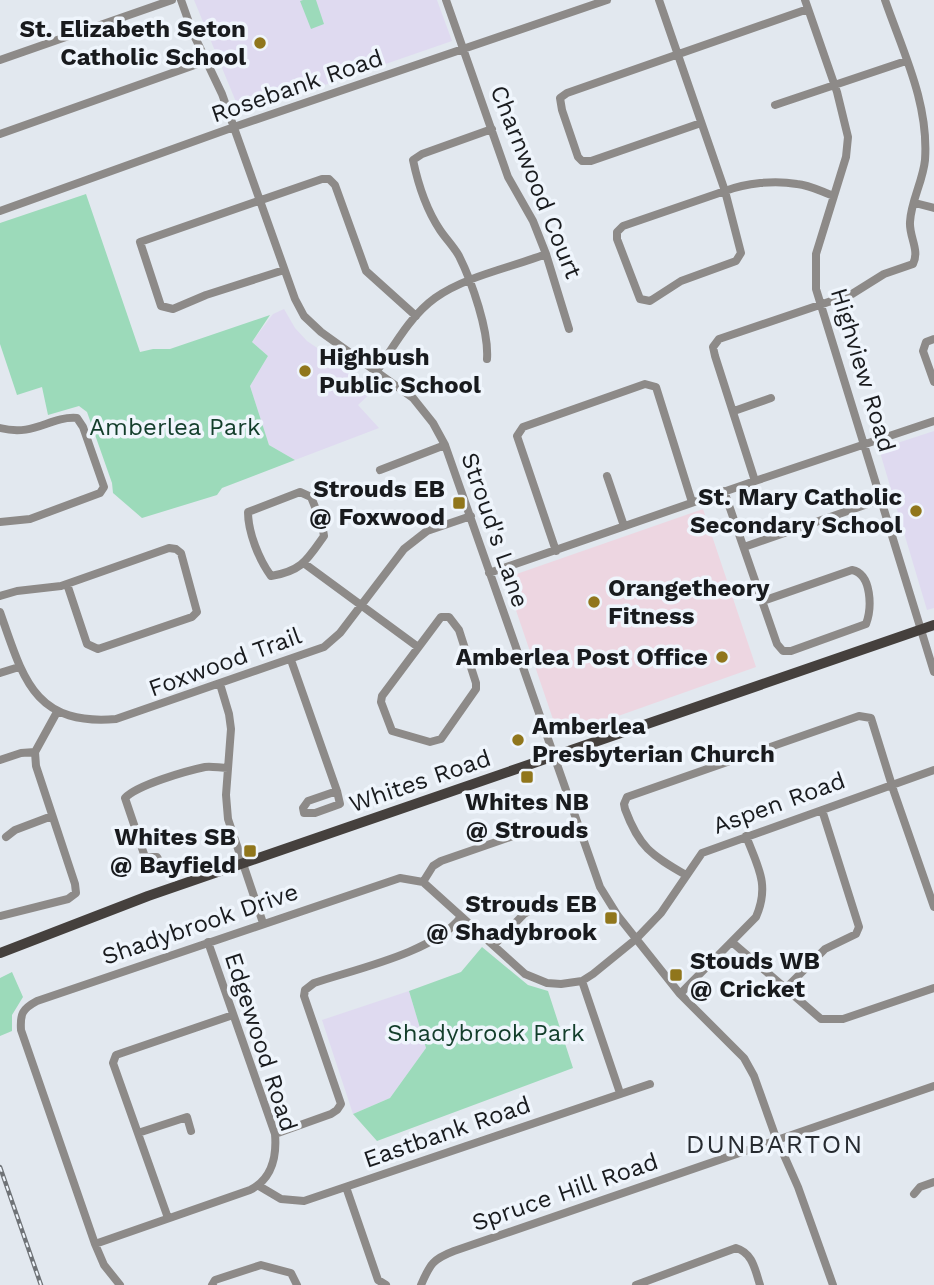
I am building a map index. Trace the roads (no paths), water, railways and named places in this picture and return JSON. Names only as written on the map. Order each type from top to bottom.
[{"type":"main road","name":"Whites Road","points":[[0,953],[113,909],[934,625]]},
{"type":"street","points":[[0,60],[172,0]]},
{"type":"street","name":"Stroud's Lane","points":[[181,0],[222,94],[258,200],[304,316],[321,332],[413,398],[433,423],[445,445],[600,887],[636,939],[681,994],[744,1058],[754,1076],[798,1187],[833,1285]]},
{"type":"street","name":"Charnwood Court","points":[[446,0],[508,177],[533,220],[546,254],[569,329]]},
{"type":"street","name":"Rosebank Road","points":[[0,211],[234,127],[607,0]]},
{"type":"street","points":[[659,0],[725,191],[741,253],[736,261],[681,281],[650,301],[640,299],[617,239],[617,232],[623,226],[725,191],[748,184],[797,184],[834,196]]},
{"type":"street","points":[[755,481],[713,347],[719,339],[852,294],[884,274],[913,264],[917,256],[909,220],[923,175],[930,134],[885,0]]},
{"type":"street","points":[[701,123],[591,161],[582,161],[578,157],[560,98],[567,93],[678,54],[806,4]]},
{"type":"street","name":"Highview Road","points":[[806,4],[848,137],[846,158],[816,254],[816,289],[934,672]]},
{"type":"street","points":[[0,134],[206,61]]},
{"type":"street","points":[[775,105],[906,61]]},
{"type":"street","points":[[487,359],[488,341],[469,281],[458,254],[439,229],[428,208],[413,160],[422,154],[492,129]]},
{"type":"street","points":[[284,270],[206,295],[173,309],[161,306],[140,242],[258,200],[329,179],[335,185],[366,271],[416,316]]},
{"type":"street","points":[[915,203],[934,208]]},
{"type":"street","points":[[377,371],[416,316],[435,298],[469,281],[546,254]]},
{"type":"street","points":[[934,339],[926,342],[923,351],[934,382]]},
{"type":"street","points":[[556,551],[517,436],[523,427],[645,384],[656,387],[692,502]]},
{"type":"street","points":[[734,411],[771,398]]},
{"type":"street","points":[[0,428],[33,429],[69,417],[77,418],[83,427],[104,487],[100,494],[30,519],[0,522]]},
{"type":"street","points":[[489,573],[934,421]]},
{"type":"street","points":[[380,470],[445,445]]},
{"type":"street","points":[[607,476],[624,526]]},
{"type":"street","points":[[724,491],[777,644],[783,651],[791,651],[866,624],[869,616],[865,578],[860,572],[852,570],[763,601]]},
{"type":"street","points":[[300,492],[311,497],[324,536],[304,564],[282,575],[271,576],[264,568],[248,521],[248,512],[300,492]]},
{"type":"street","points":[[744,547],[882,499]]},
{"type":"street","name":"Foxwood Trail","points":[[0,612],[19,667],[31,688],[57,712],[75,719],[116,719],[292,660],[333,641],[404,549],[427,531],[471,516]]},
{"type":"street","points":[[0,596],[67,584],[169,548],[181,553],[197,612],[192,617],[97,649],[87,644],[67,584]]},
{"type":"street","points":[[304,564],[418,647]]},
{"type":"street","points":[[441,617],[449,617],[459,630],[476,683],[476,689],[441,739],[430,742],[392,731],[381,702],[382,696],[418,647],[441,617]]},
{"type":"street","points":[[292,660],[337,791]]},
{"type":"street","points":[[0,673],[19,667]]},
{"type":"street","points":[[220,684],[230,722],[226,795],[228,819],[263,923]]},
{"type":"street","points":[[0,916],[68,899],[76,893],[36,766],[35,752],[57,712]]},
{"type":"street","points":[[686,875],[640,843],[625,809],[627,797],[859,716],[871,718],[934,907]]},
{"type":"street","points":[[0,760],[21,753],[35,752]]},
{"type":"street","points":[[145,857],[125,799],[143,786],[206,767],[228,768]]},
{"type":"street","name":"Aspen Road","points":[[636,939],[661,913],[702,853],[934,770]]},
{"type":"street","points":[[785,989],[825,949],[856,934],[859,927],[822,810]]},
{"type":"street","points":[[6,837],[15,830],[52,816]]},
{"type":"street","points":[[519,834],[441,861],[433,866],[422,882],[525,974],[547,983],[582,981],[636,939]]},
{"type":"street","points":[[681,994],[757,917],[763,902],[763,881],[747,836]]},
{"type":"street","name":"Shadybrook Drive","points":[[120,1285],[104,1265],[95,1244],[21,1030],[20,1016],[24,1008],[37,1001],[390,879],[409,878],[422,882]]},
{"type":"street","points":[[494,945],[524,914],[531,910],[548,910]]},
{"type":"street","points":[[275,1134],[331,1114],[341,1104],[304,996],[305,990],[314,983],[433,941],[451,929],[461,916]]},
{"type":"street","name":"Edgewood Road","points":[[208,942],[275,1134],[276,1155],[273,1166],[259,1186]]},
{"type":"street","points":[[733,943],[821,1019],[835,1021],[934,988]]},
{"type":"street","points":[[582,981],[620,1093]]},
{"type":"street","points":[[168,1219],[113,1063],[116,1055],[233,1015]]},
{"type":"street","name":"Eastbank Road","points":[[259,1186],[281,1199],[304,1201],[650,1084]]},
{"type":"street","name":"Spruce Hill Road","points":[[421,1285],[429,1267],[437,1258],[934,1086]]},
{"type":"street","points":[[138,1132],[187,1117],[191,1130]]},
{"type":"street","points":[[914,1194],[920,1187],[934,1182]]},
{"type":"street","points":[[95,1244],[259,1186]]},
{"type":"street","points":[[346,1187],[378,1280],[386,1285]]},
{"type":"street","points":[[636,1285],[736,1248],[743,1250],[751,1259],[760,1285]]},
{"type":"street","points":[[212,1285],[215,1280],[261,1265],[291,1273],[297,1285]]},
{"type":"railway","points":[[0,1167],[41,1285]]},
{"type":"place","name":"St. Elizabeth Seton Catholic School","points":[[260,43]]},
{"type":"place","name":"Highbush Public School","points":[[305,371]]},
{"type":"place","name":"Strouds EB @ Foxwood","points":[[459,503]]},
{"type":"place","name":"St. Mary Catholic Secondary School","points":[[916,511]]},
{"type":"place","name":"Orangetheory Fitness","points":[[594,602]]},
{"type":"place","name":"Amberlea Post Office","points":[[722,657]]},
{"type":"place","name":"Amberlea Presbyterian Church","points":[[518,740]]},
{"type":"place","name":"Whites NB @ Strouds","points":[[527,777]]},
{"type":"place","name":"Whites SB @ Bayfield","points":[[250,851]]},
{"type":"place","name":"Strouds EB @ Shadybrook","points":[[611,918]]},
{"type":"place","name":"Stouds WB @ Cricket","points":[[676,975]]},
{"type":"district","name":"DUNBARTON","points":[[775,1144]]},
{"type":"park label","name":"Amberlea Park","points":[[175,427]]},
{"type":"park label","name":"Shadybrook Park","points":[[486,1033]]}]
